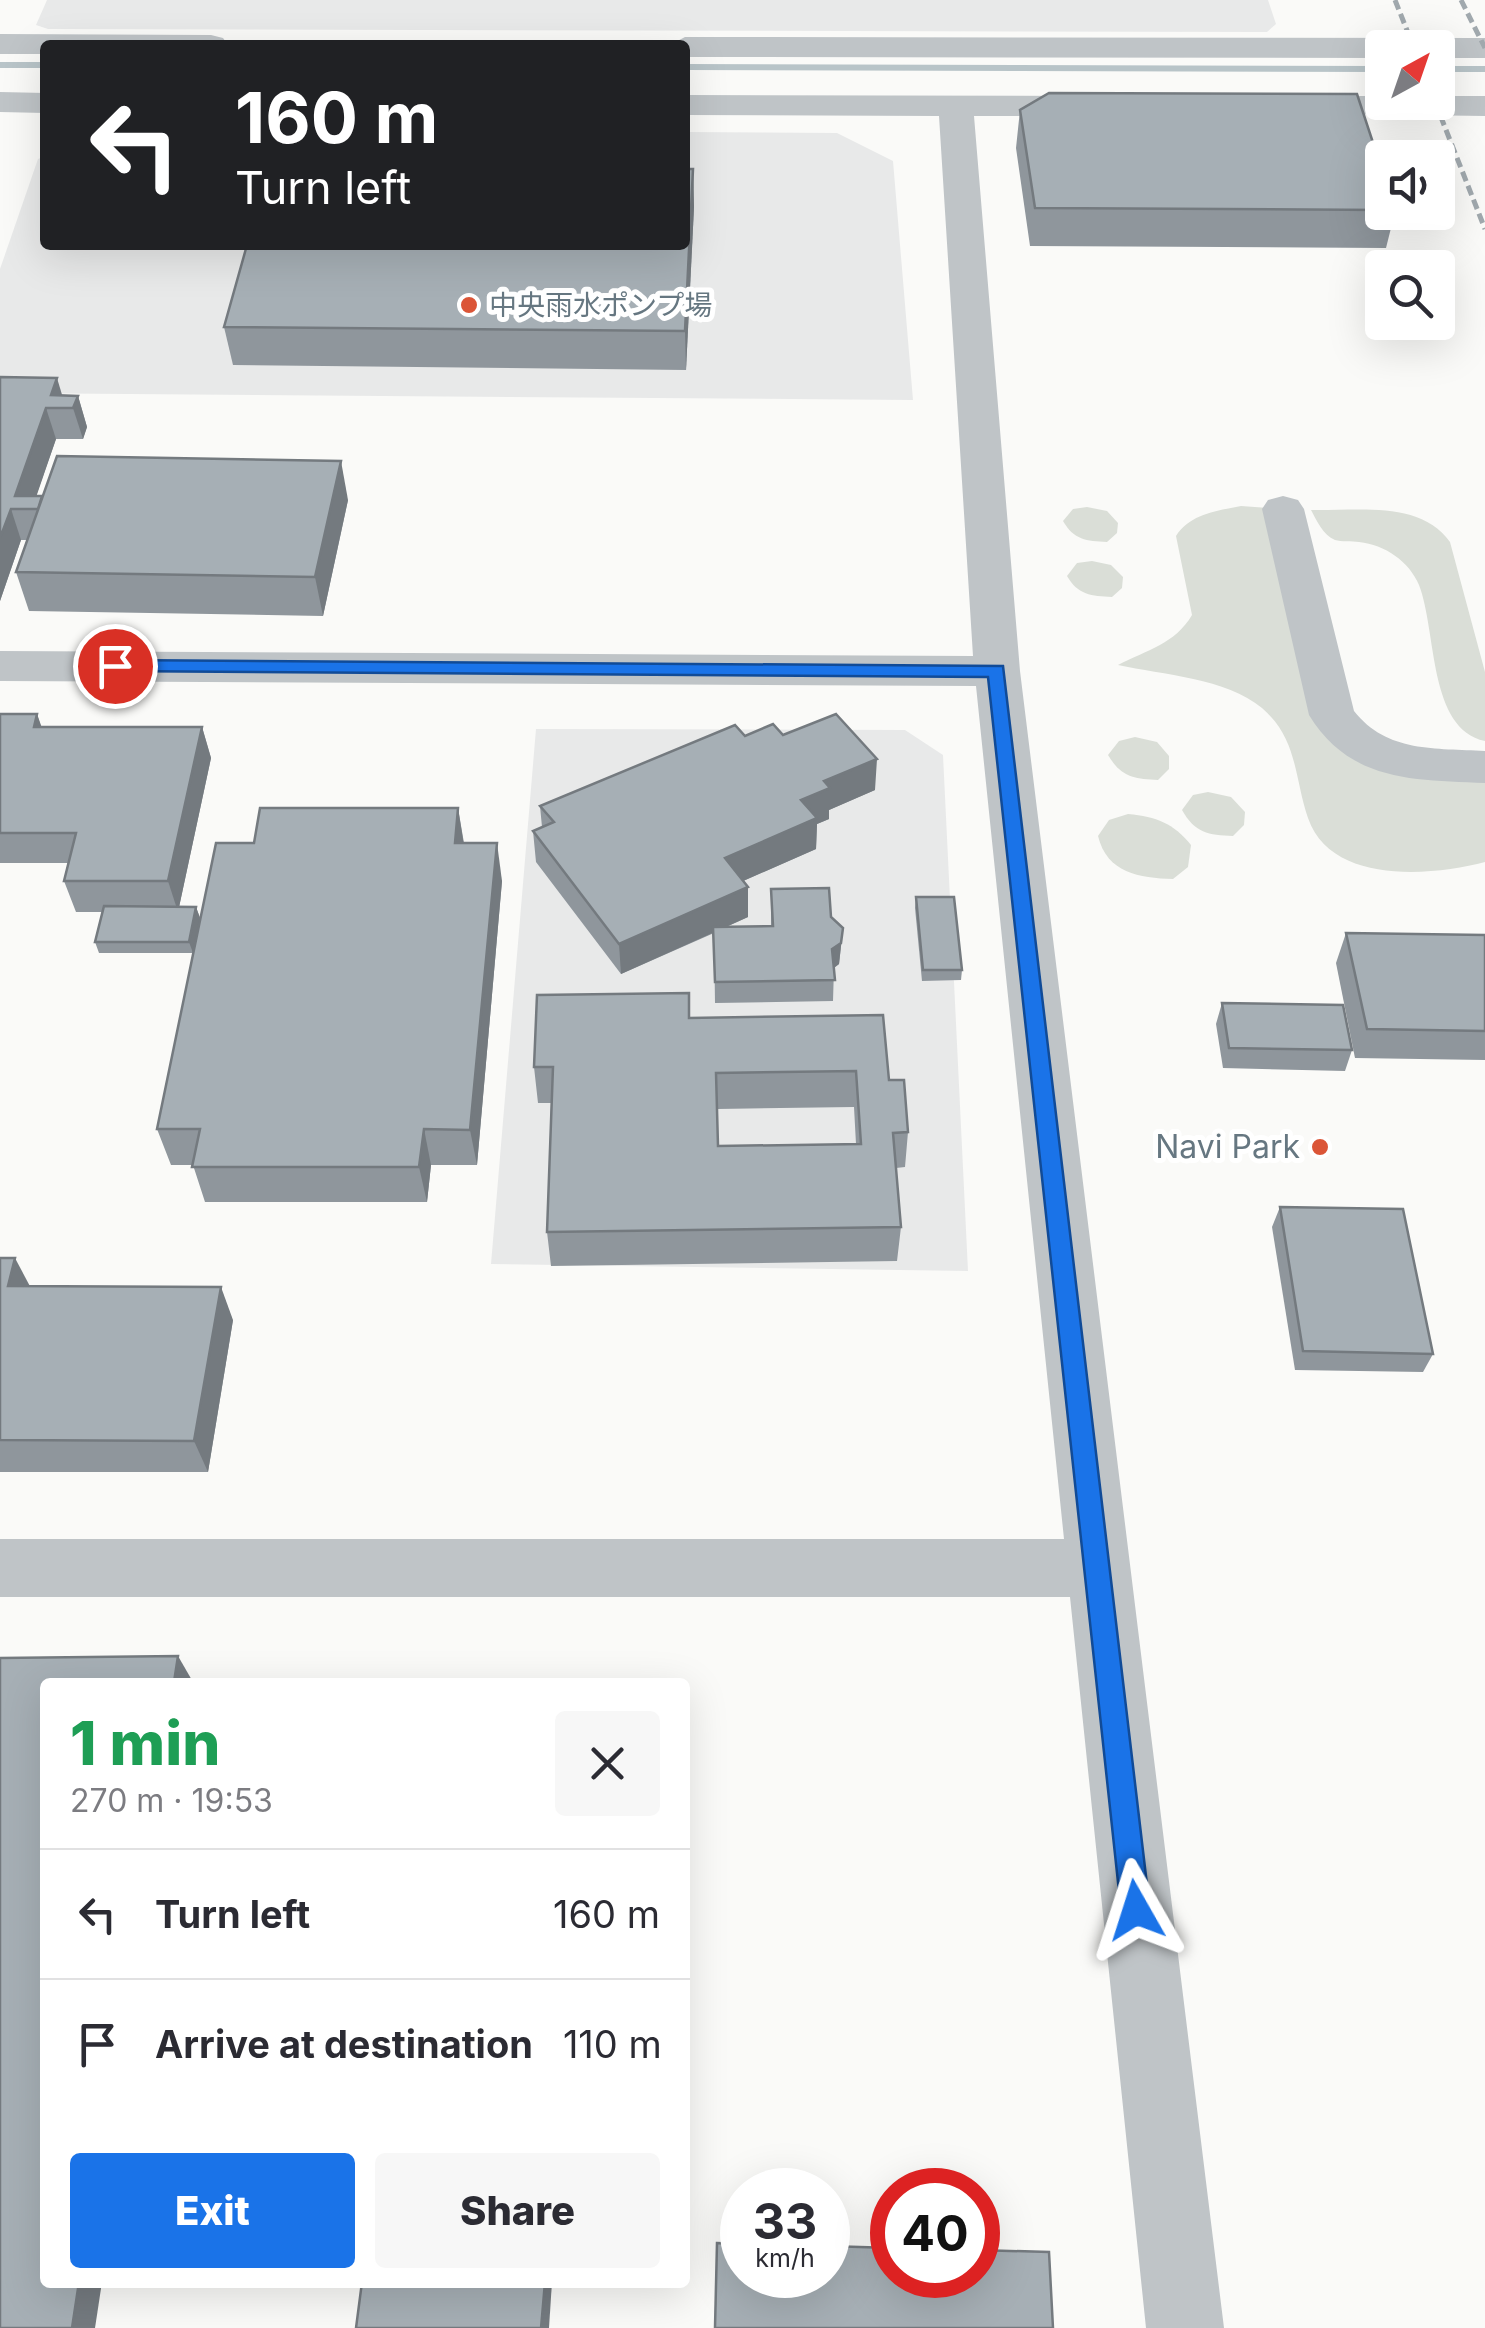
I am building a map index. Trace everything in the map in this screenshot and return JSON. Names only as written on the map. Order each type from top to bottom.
[{"type":"street","points":[[2,28],[150,40]]},
{"type":"street","points":[[690,46],[1305,31],[1485,48]]},
{"type":"street","points":[[0,102],[40,102]]},
{"type":"street","points":[[690,105],[1132,106]]},
{"type":"street","points":[[956,106],[996,671],[1184,2328]]},
{"type":"street","points":[[1250,106],[1485,106]]},
{"type":"street","points":[[1284,509],[1332,715],[1346,737],[1375,756],[1485,767]]},
{"type":"street","points":[[0,666],[996,671]]},
{"type":"street","points":[[0,1568],[1096,1568]]},
{"type":"shaded area","points":[[47,0],[1268,0],[1276,24],[1267,32],[48,29],[36,25]]},
{"type":"shaded area","points":[[690,132],[837,133],[893,161],[913,400],[0,393],[0,269],[38,159],[40,250],[690,250]]},
{"type":"shaded area","points":[[1241,506],[1283,509],[1346,737],[1485,767],[1485,862],[1412,872],[1360,865],[1338,855],[1320,840],[1308,818],[1289,746],[1262,708],[1212,684],[1118,665],[1169,640],[1192,615],[1176,536],[1196,518]]},
{"type":"shaded area","points":[[1073,509],[1107,511],[1118,523],[1117,533],[1107,542],[1081,538],[1063,521]]},
{"type":"shaded area","points":[[1368,509],[1405,514],[1423,519],[1450,542],[1485,672],[1485,741],[1467,733],[1453,718],[1444,699],[1425,605],[1409,569],[1378,547],[1331,538],[1311,510]]},
{"type":"shaded area","points":[[1077,563],[1111,565],[1123,577],[1122,588],[1112,597],[1086,593],[1067,576]]},
{"type":"shaded area","points":[[536,729],[905,730],[943,755],[968,1271],[491,1264]]},
{"type":"shaded area","points":[[1135,737],[1157,742],[1169,756],[1169,769],[1158,780],[1129,775],[1108,755],[1119,741]]},
{"type":"shaded area","points":[[1208,792],[1231,797],[1245,812],[1244,825],[1233,836],[1203,831],[1182,810],[1193,795]]},
{"type":"shaded area","points":[[1128,814],[1156,819],[1178,831],[1191,845],[1188,867],[1173,879],[1137,875],[1117,866],[1102,848],[1098,836],[1109,820]]},
{"type":"building","points":[[1049,93],[1357,94],[1372,140],[1365,140],[1365,210],[1035,208],[1020,110]]},
{"type":"building","name":"中央雨水ポンプ場","points":[[690,169],[693,169],[690,230]]},
{"type":"building","name":"中央雨水ポンプ場","points":[[246,250],[689,250],[685,331],[224,327]]},
{"type":"building","points":[[0,377],[57,378],[51,395],[78,396],[73,408],[46,408],[15,496],[42,496],[38,509],[11,509],[0,538]]},
{"type":"building","points":[[57,456],[341,461],[315,577],[16,572]]},
{"type":"building","points":[[0,714],[37,714],[34,727],[202,727],[168,881],[64,881],[76,833],[0,833]]},
{"type":"building","points":[[836,714],[877,759],[824,781],[830,788],[801,800],[817,818],[725,858],[748,887],[619,944],[533,831],[554,822],[540,806],[735,725],[745,736],[773,724],[783,735]]},
{"type":"building","points":[[260,808],[458,808],[455,843],[497,843],[470,1130],[424,1129],[419,1167],[192,1167],[200,1129],[157,1129],[216,843],[254,843]]},
{"type":"building","points":[[829,888],[831,917],[843,928],[841,943],[832,949],[835,980],[715,982],[713,927],[773,926],[771,889]]},
{"type":"building","points":[[916,897],[954,897],[962,970],[923,970]]},
{"type":"building","points":[[104,906],[196,907],[189,942],[95,942]]},
{"type":"building","points":[[1346,933],[1485,935],[1485,1031],[1367,1029]]},
{"type":"building","points":[[689,993],[689,1018],[883,1015],[889,1080],[904,1080],[908,1132],[893,1133],[901,1227],[547,1232],[553,1067],[534,1067],[537,995]],"holes":[[[856,1071],[861,1144],[718,1146],[716,1073]]]},
{"type":"building","points":[[1222,1003],[1343,1005],[1352,1050],[1229,1048]]},
{"type":"building","points":[[1280,1207],[1403,1209],[1433,1354],[1303,1351]]},
{"type":"building","points":[[0,1258],[15,1258],[8,1286],[221,1287],[194,1441],[0,1440]]},
{"type":"building","points":[[178,1656],[175,1678],[40,1678],[40,2288],[78,2288],[72,2328],[0,2328],[0,1658]]},
{"type":"building","points":[[717,2243],[720,2298],[850,2298],[850,2247],[870,2247],[870,2298],[1000,2298],[1000,2251],[1049,2252],[1053,2328],[715,2328]]},
{"type":"building","points":[[361,2288],[544,2288],[541,2328],[356,2328]]},
{"type":"waterway","points":[[0,65],[40,65]]},
{"type":"waterway","points":[[690,67],[1365,69]]},
{"type":"waterway","points":[[1455,69],[1485,69]]},
{"type":"railway","points":[[1395,0],[1407,30]]},
{"type":"railway","points":[[1461,0],[1485,48]]},
{"type":"railway","points":[[1442,120],[1485,229]]},
{"type":"place","name":"中央雨水ポンプ場","points":[[469,305]]},
{"type":"place","name":"Navi Park","points":[[1320,1147]]},
{"type":"route","points":[[115,666],[996,671],[1136,1910]]}]
